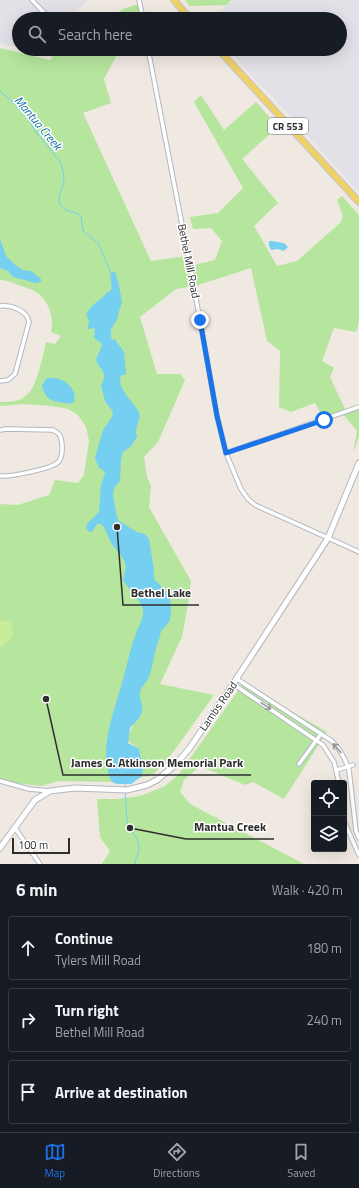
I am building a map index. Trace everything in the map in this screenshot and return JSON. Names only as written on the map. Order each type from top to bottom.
[{"type":"main road","points":[[174,0],[184,12]]},
{"type":"main road","name":"CR 553","points":[[224,56],[359,202]]},
{"type":"main road","name":"Lambs Road","points":[[50,790],[75,788],[127,790],[148,785],[157,780],[175,765],[189,749],[237,679],[328,538],[359,463]]},
{"type":"main road","points":[[0,848],[36,800],[50,790]]},
{"type":"street","points":[[32,0],[43,12]]},
{"type":"street","points":[[140,0],[142,12]]},
{"type":"street","name":"Bethel Mill Road","points":[[149,56],[195,289],[217,416],[226,453],[241,489],[255,505],[359,552]]},
{"type":"street","points":[[0,306],[6,306],[22,311],[27,315],[29,322],[15,374],[8,380],[0,381]]},
{"type":"street","points":[[226,453],[359,407]]},
{"type":"street","points":[[0,430],[53,430],[59,434],[62,442],[61,458],[56,464],[18,475],[0,476]]},
{"type":"street","points":[[237,679],[332,741],[339,748],[350,766],[356,831],[359,838]]},
{"type":"street","points":[[233,684],[317,740],[327,749],[337,770],[339,780]]},
{"type":"street","points":[[298,764],[321,734]]},
{"type":"street","points":[[337,770],[350,766]]},
{"type":"street","points":[[0,781],[29,789],[50,790]]},
{"type":"street","points":[[347,827],[359,855]]},
{"type":"street","points":[[15,828],[40,864]]},
{"type":"shaded area","points":[[0,0],[88,0],[75,12],[12,12],[12,46],[0,44]]},
{"type":"shaded area","points":[[231,0],[359,0],[359,193],[234,56],[347,56],[347,12],[221,12]]},
{"type":"green space","points":[[185,0],[231,0],[227,5],[190,6]]},
{"type":"green space","points":[[139,4],[141,12],[119,12],[123,9]]},
{"type":"green space","points":[[0,48],[12,51],[12,56],[33,56],[50,60],[53,56],[116,56],[104,79],[111,103],[83,113],[151,261],[187,256],[190,266],[215,260],[222,241],[211,228],[193,229],[190,217],[218,213],[243,188],[194,102],[201,95],[224,130],[256,102],[278,127],[242,159],[278,203],[254,226],[277,266],[297,261],[340,223],[343,216],[337,200],[342,196],[359,215],[359,322],[356,332],[334,328],[322,361],[334,368],[330,377],[346,411],[359,407],[359,437],[353,453],[357,431],[342,413],[324,419],[315,403],[291,412],[279,407],[280,351],[267,341],[251,268],[195,286],[176,289],[140,317],[157,374],[180,374],[185,380],[158,442],[144,457],[147,477],[151,486],[149,507],[191,581],[182,637],[160,684],[214,695],[174,751],[156,772],[149,776],[136,778],[139,750],[127,740],[141,704],[110,726],[112,782],[59,781],[41,786],[15,783],[0,779],[0,504],[18,505],[49,495],[55,480],[78,483],[84,475],[89,441],[86,427],[78,415],[68,409],[23,404],[0,406],[0,402],[11,402],[18,400],[31,391],[39,370],[46,342],[55,344],[61,336],[51,332],[52,322],[48,305],[38,293],[9,281],[0,280]]},
{"type":"green space","points":[[0,620],[10,622],[13,634],[10,640],[0,648]]},
{"type":"green space","points":[[242,685],[265,696],[327,732],[284,799],[253,782],[245,785],[200,766],[184,780],[180,792],[190,804],[304,864],[102,864],[110,851],[100,837],[97,799],[117,799],[140,796],[165,786],[179,774]]},
{"type":"water","points":[[0,239],[6,256],[22,270],[31,271],[41,279],[41,282],[36,283],[13,277],[8,271],[0,268]]},
{"type":"water","points":[[269,241],[284,243],[288,247],[284,251],[278,249],[271,250]]},
{"type":"water","points":[[112,272],[115,272],[118,281],[122,302],[117,320],[111,330],[111,337],[112,340],[115,339],[124,352],[126,373],[125,375],[121,375],[121,386],[139,413],[139,420],[136,429],[137,437],[131,446],[123,452],[121,459],[120,481],[114,488],[113,495],[119,521],[137,532],[145,534],[149,539],[154,579],[170,595],[171,612],[170,621],[161,631],[149,676],[140,692],[142,705],[141,714],[130,728],[128,743],[139,749],[143,769],[142,776],[131,784],[117,784],[112,782],[106,759],[106,746],[111,720],[133,642],[142,620],[143,610],[140,603],[123,580],[126,567],[124,560],[111,543],[104,527],[101,524],[97,524],[92,532],[88,531],[86,528],[87,524],[99,512],[101,484],[105,474],[104,471],[99,468],[95,458],[103,430],[112,417],[113,412],[105,401],[101,385],[104,374],[96,360],[102,345],[94,338],[95,328],[88,329],[89,321],[86,314],[92,306],[111,290],[110,276]]},
{"type":"water","points":[[48,378],[58,379],[71,387],[75,397],[74,402],[70,404],[56,401],[46,396],[42,386]]},
{"type":"waterway","name":"Mantua Creek","points":[[0,91],[11,100],[28,119],[36,132],[59,160],[64,174],[64,182],[59,196],[59,203],[65,209],[81,216],[83,231],[98,243],[111,273]]},
{"type":"waterway","name":"Mantua Creek","points":[[125,793],[128,824],[139,846],[135,864]]},
{"type":"place","name":"Bethel Lake","points":[[117,527]]},
{"type":"place","name":"James G. Atkinson Memorial Park","points":[[46,699]]},
{"type":"place","name":"Mantua Creek","points":[[130,828]]},
{"type":"route","points":[[200,320],[217,416],[226,453],[324,420]]}]
